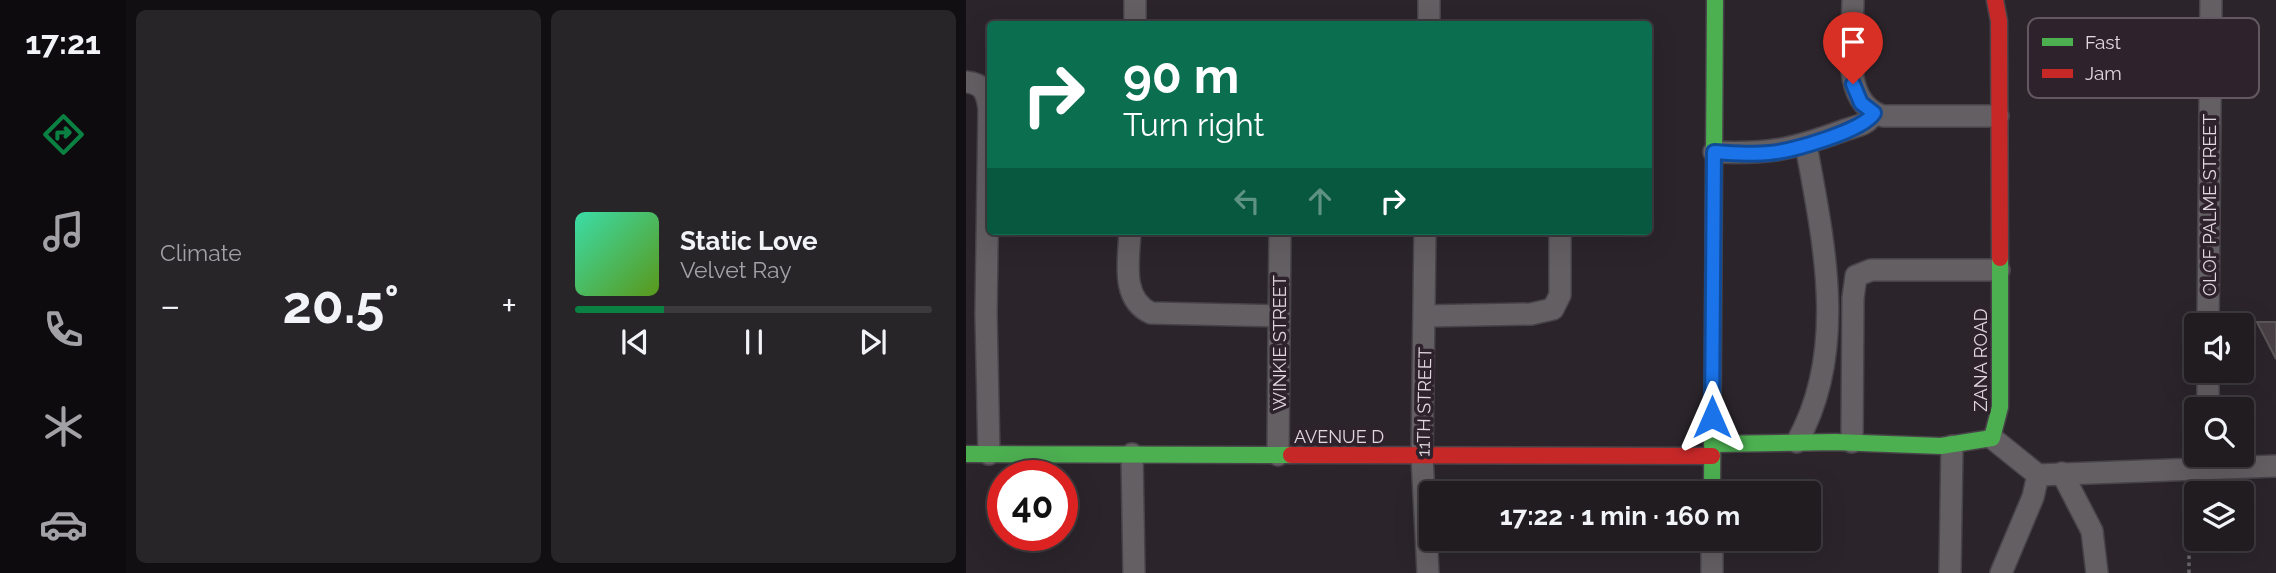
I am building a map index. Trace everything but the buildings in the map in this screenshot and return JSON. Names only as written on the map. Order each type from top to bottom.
[{"type":"street","points":[[1135,0],[1135,21]]},
{"type":"street","points":[[1429,0],[1429,21]]},
{"type":"street","points":[[1712,481],[1714,0]]},
{"type":"street","points":[[1853,0],[1853,84],[1861,103],[1874,113],[1998,116]]},
{"type":"street","name":"ZANA ROAD","points":[[1712,450],[1797,442],[1952,446],[1973,445],[1992,438],[2000,407],[1999,21],[1995,0]]},
{"type":"street","name":"OLOF PALME STREET","points":[[2211,0],[2211,18]]},
{"type":"street","points":[[966,82],[978,84],[984,90],[987,101]]},
{"type":"street","name":"OLOF PALME STREET","points":[[2208,313],[2210,98]]},
{"type":"street","points":[[1714,152],[1770,153],[1806,145],[1864,124],[1874,113]]},
{"type":"street","points":[[987,141],[976,314],[989,454]]},
{"type":"street","points":[[1797,442],[1820,392],[1825,370],[1827,321],[1825,258],[1806,145]]},
{"type":"street","points":[[1130,235],[1129,290],[1142,309],[1151,313],[1278,316]]},
{"type":"street","name":"WINKIE STREET","points":[[1278,455],[1280,235]]},
{"type":"street","name":"11TH STREET","points":[[1425,235],[1422,456],[1428,573]]},
{"type":"street","points":[[1425,316],[1531,314],[1553,309],[1560,295],[1560,235]]},
{"type":"street","points":[[1852,442],[1853,298],[1856,276],[1871,270],[1999,270]]},
{"type":"street","points":[[1820,392],[1852,413]]},
{"type":"street","points":[[1992,438],[2038,475],[2184,463]]},
{"type":"street","points":[[1950,573],[1952,446]]},
{"type":"street","name":"AVENUE D","points":[[966,454],[1422,456],[1712,450]]},
{"type":"street","points":[[1132,454],[1134,573]]},
{"type":"street","points":[[2254,464],[2276,466]]},
{"type":"street","points":[[2062,473],[2092,531],[2097,573]]},
{"type":"street","points":[[2001,573],[2033,497],[2038,475]]},
{"type":"street","points":[[1712,551],[1712,573]]},
{"type":"path","points":[[2189,573],[2189,478],[2201,467]]},
{"type":"traffic: fast","points":[[1712,481],[1715,0]]},
{"type":"traffic: fast","points":[[1712,444],[1835,442],[1941,446],[1992,438],[2000,407],[2000,258]]},
{"type":"traffic: fast","points":[[966,454],[1291,455]]},
{"type":"traffic: jam","points":[[1995,0],[1999,21],[2000,258]]},
{"type":"traffic: jam","points":[[1291,455],[1712,456]]},
{"type":"route","points":[[1712,417],[1714,152],[1770,153],[1806,145],[1864,124],[1870,121],[1874,113],[1861,103],[1853,84]]}]
